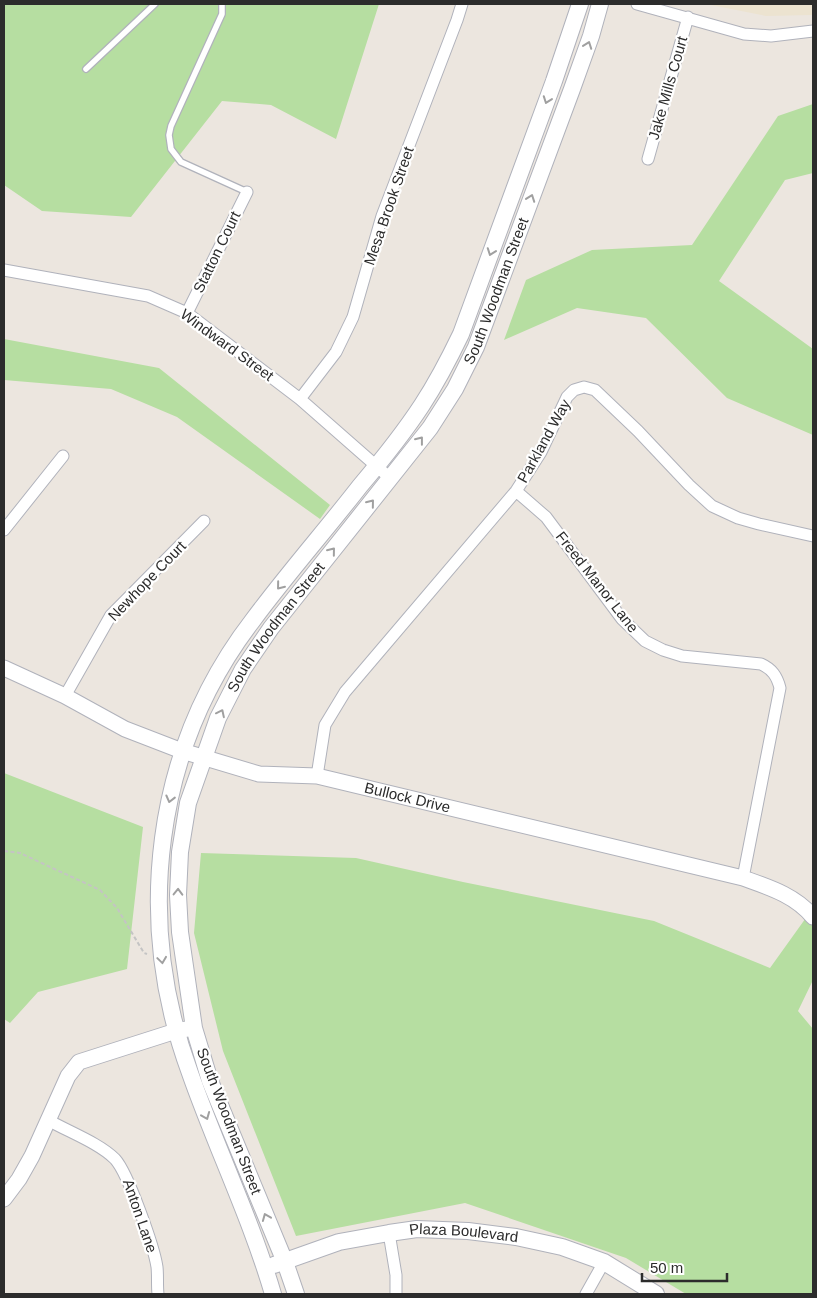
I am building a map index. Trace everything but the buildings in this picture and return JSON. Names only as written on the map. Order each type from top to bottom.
[{"type":"main road","name":"South Woodman Street","points":[[273,1294],[189,1072],[176,1030],[162,956],[158,905],[160,853],[169,803],[182,751],[204,702],[228,656],[252,621],[377,466],[422,406],[444,369],[460,334],[554,81],[580,4]]},
{"type":"main road","name":"South Woodman Street","points":[[296,1294],[285,1262],[210,1080],[194,1028],[181,940],[178,895],[180,852],[188,802],[218,718],[243,668],[271,628],[430,428],[455,389],[476,347],[591,36],[600,4]]},
{"type":"main road","name":"Plaza Boulevard","points":[[265,1269],[340,1242],[425,1229],[468,1230],[516,1237],[562,1247],[604,1262],[656,1294]]},
{"type":"street","name":"Mesa Brook Street","points":[[300,399],[336,352],[353,317],[382,216],[462,4]]},
{"type":"street","points":[[637,4],[744,34],[771,36],[813,31]]},
{"type":"street","name":"Jake Mills Court","points":[[648,159],[688,17]]},
{"type":"street","name":"Statton Court","points":[[188,313],[247,192]]},
{"type":"street","name":"Windward Street","points":[[4,270],[148,296],[188,313],[300,399],[390,478]]},
{"type":"street","name":"Parkland Way","points":[[317,776],[325,725],[345,692],[516,491],[541,452],[566,397],[574,390],[584,387],[595,390],[712,506],[738,518],[813,536]]},
{"type":"street","points":[[4,530],[63,456]]},
{"type":"street","name":"Freed Manor Lane","points":[[516,491],[546,517],[622,619],[645,641],[663,650],[682,656],[761,664],[776,676],[780,688],[743,878]]},
{"type":"street","name":"Newhope Court","points":[[65,696],[111,614],[204,521]]},
{"type":"street","name":"Bullock Drive","points":[[4,668],[65,696],[126,729],[203,758],[259,774],[317,776],[743,878],[777,890],[802,906],[813,917]]},
{"type":"street","points":[[4,1199],[32,1156],[68,1076],[79,1062],[176,1030],[194,1028]]},
{"type":"street","name":"Anton Lane","points":[[48,1120],[101,1149],[122,1167],[154,1252],[157,1267],[158,1294]]},
{"type":"street","points":[[389,1233],[396,1275],[396,1294]]},
{"type":"street","points":[[586,1294],[604,1262]]},
{"type":"lane","points":[[86,69],[155,4]]},
{"type":"lane","points":[[222,4],[222,14],[175,116],[169,142],[171,149],[182,162],[247,192]]},
{"type":"path","points":[[4,851],[20,853],[100,890],[117,908],[144,953],[162,956]]},
{"type":"shaded area","points":[[706,4],[813,4],[813,15],[766,16]]},
{"type":"green space","points":[[4,4],[379,4],[336,139],[271,105],[222,101],[131,217],[42,211],[4,185]]},
{"type":"green space","points":[[813,104],[813,173],[785,180],[719,281],[813,349],[813,435],[727,398],[646,318],[577,308],[504,340],[526,280],[592,250],[692,245],[778,116]]},
{"type":"green space","points":[[4,339],[159,368],[330,505],[320,519],[177,417],[111,389],[4,380]]},
{"type":"green space","points":[[4,773],[143,827],[127,969],[38,992],[10,1023],[4,1019]]},
{"type":"green space","points":[[201,853],[356,858],[654,921],[770,968],[813,908],[813,980],[798,1011],[813,1029],[813,1294],[686,1294],[626,1258],[465,1203],[296,1236],[223,1051],[194,933]]}]
